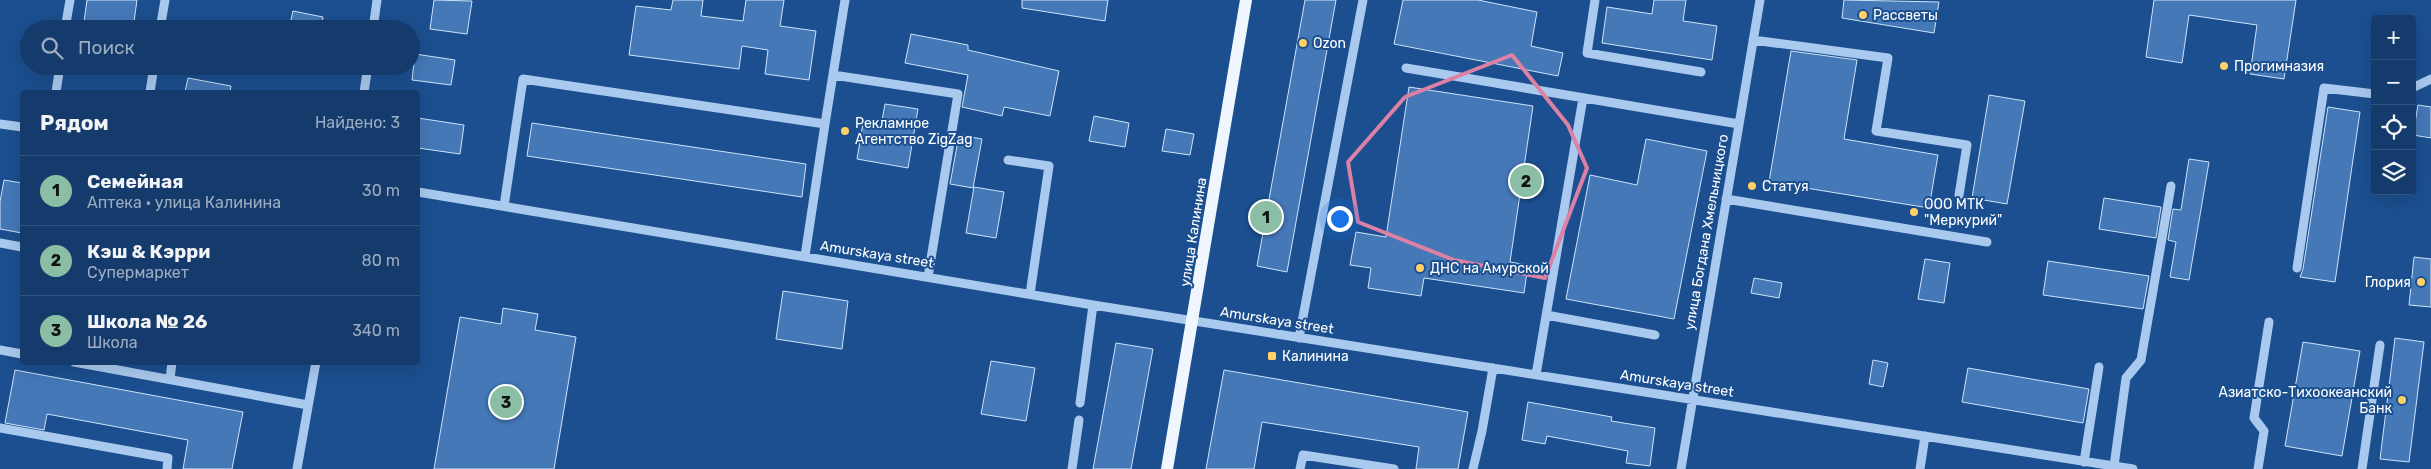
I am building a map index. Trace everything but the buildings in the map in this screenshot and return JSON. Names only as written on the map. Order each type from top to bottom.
[{"type":"main road","name":"улица Калинина","points":[[1167,469],[1246,0]]},
{"type":"street","points":[[67,20],[70,0]]},
{"type":"street","points":[[161,20],[164,0]]},
{"type":"street","points":[[375,20],[378,0]]},
{"type":"street","points":[[805,256],[845,0]]},
{"type":"street","points":[[1299,338],[1363,0]]},
{"type":"street","points":[[1595,0],[1587,53],[1701,72]]},
{"type":"street","name":"улица Богдана Хмельницкого","points":[[1681,469],[1691,399],[1760,0]]},
{"type":"street","points":[[1754,40],[1888,58],[1876,131],[1967,144],[1959,195]]},
{"type":"street","points":[[1406,68],[1739,124]]},
{"type":"street","points":[[56,90],[59,75]]},
{"type":"street","points":[[150,90],[153,75]]},
{"type":"street","points":[[364,90],[367,75]]},
{"type":"street","points":[[833,75],[958,94],[928,277]]},
{"type":"street","points":[[504,206],[523,79],[825,124]]},
{"type":"street","points":[[2416,86],[2431,79]]},
{"type":"street","points":[[2297,268],[2324,88],[2371,94]]},
{"type":"street","points":[[1536,375],[1583,98]]},
{"type":"street","points":[[0,124],[20,127]]},
{"type":"street","points":[[1008,160],[1049,166],[1030,294]]},
{"type":"street","points":[[2114,466],[2126,378],[2141,360],[2171,186]]},
{"type":"street","name":"Amurskaya street","points":[[420,192],[1193,321],[2133,469]]},
{"type":"street","points":[[1726,199],[1987,242]]},
{"type":"street","points":[[0,243],[20,247]]},
{"type":"street","points":[[1080,403],[1094,305]]},
{"type":"street","points":[[1546,315],[1655,335]]},
{"type":"street","points":[[2258,469],[2264,431],[2254,418],[2269,322]]},
{"type":"street","points":[[2362,469],[2380,345]]},
{"type":"street","points":[[0,350],[20,354]]},
{"type":"street","points":[[91,365],[308,405]]},
{"type":"street","points":[[170,379],[172,365]]},
{"type":"street","points":[[297,469],[315,365]]},
{"type":"street","points":[[2084,462],[2099,367]]},
{"type":"street","points":[[1473,469],[1493,368]]},
{"type":"street","points":[[1072,469],[1079,420]]},
{"type":"street","points":[[0,428],[168,458],[167,469]]},
{"type":"street","points":[[1920,469],[1926,436]]},
{"type":"street","points":[[1300,469],[1303,455],[1394,469]]},
{"type":"highlighted area","points":[[1512,55],[1568,125],[1587,168],[1545,278],[1454,260],[1358,222],[1348,162],[1405,97]]},
{"type":"place","name":"Рассветы","points":[[1863,15]]},
{"type":"place","name":"Ozon","points":[[1303,43]]},
{"type":"place","name":"Прогимназия","points":[[2224,66]]},
{"type":"place","name":"Рекламное Агентство ZigZag","points":[[845,131]]},
{"type":"place","name":"Кэш & Кэрри","points":[[1526,181]]},
{"type":"place","name":"Статуя","points":[[1752,186]]},
{"type":"place","name":"ООО МТК \"Меркурий\"","points":[[1914,212]]},
{"type":"place","name":"Семейная","points":[[1266,217]]},
{"type":"place","name":"ДНС на Амурской","points":[[1420,268]]},
{"type":"place","name":"Глория","points":[[2421,282]]},
{"type":"place","name":"Калинина","points":[[1272,356]]},
{"type":"place","name":"Азиатско-Тихоокеанский Банк","points":[[2402,400]]},
{"type":"place","name":"Школа № 26","points":[[506,402]]}]
